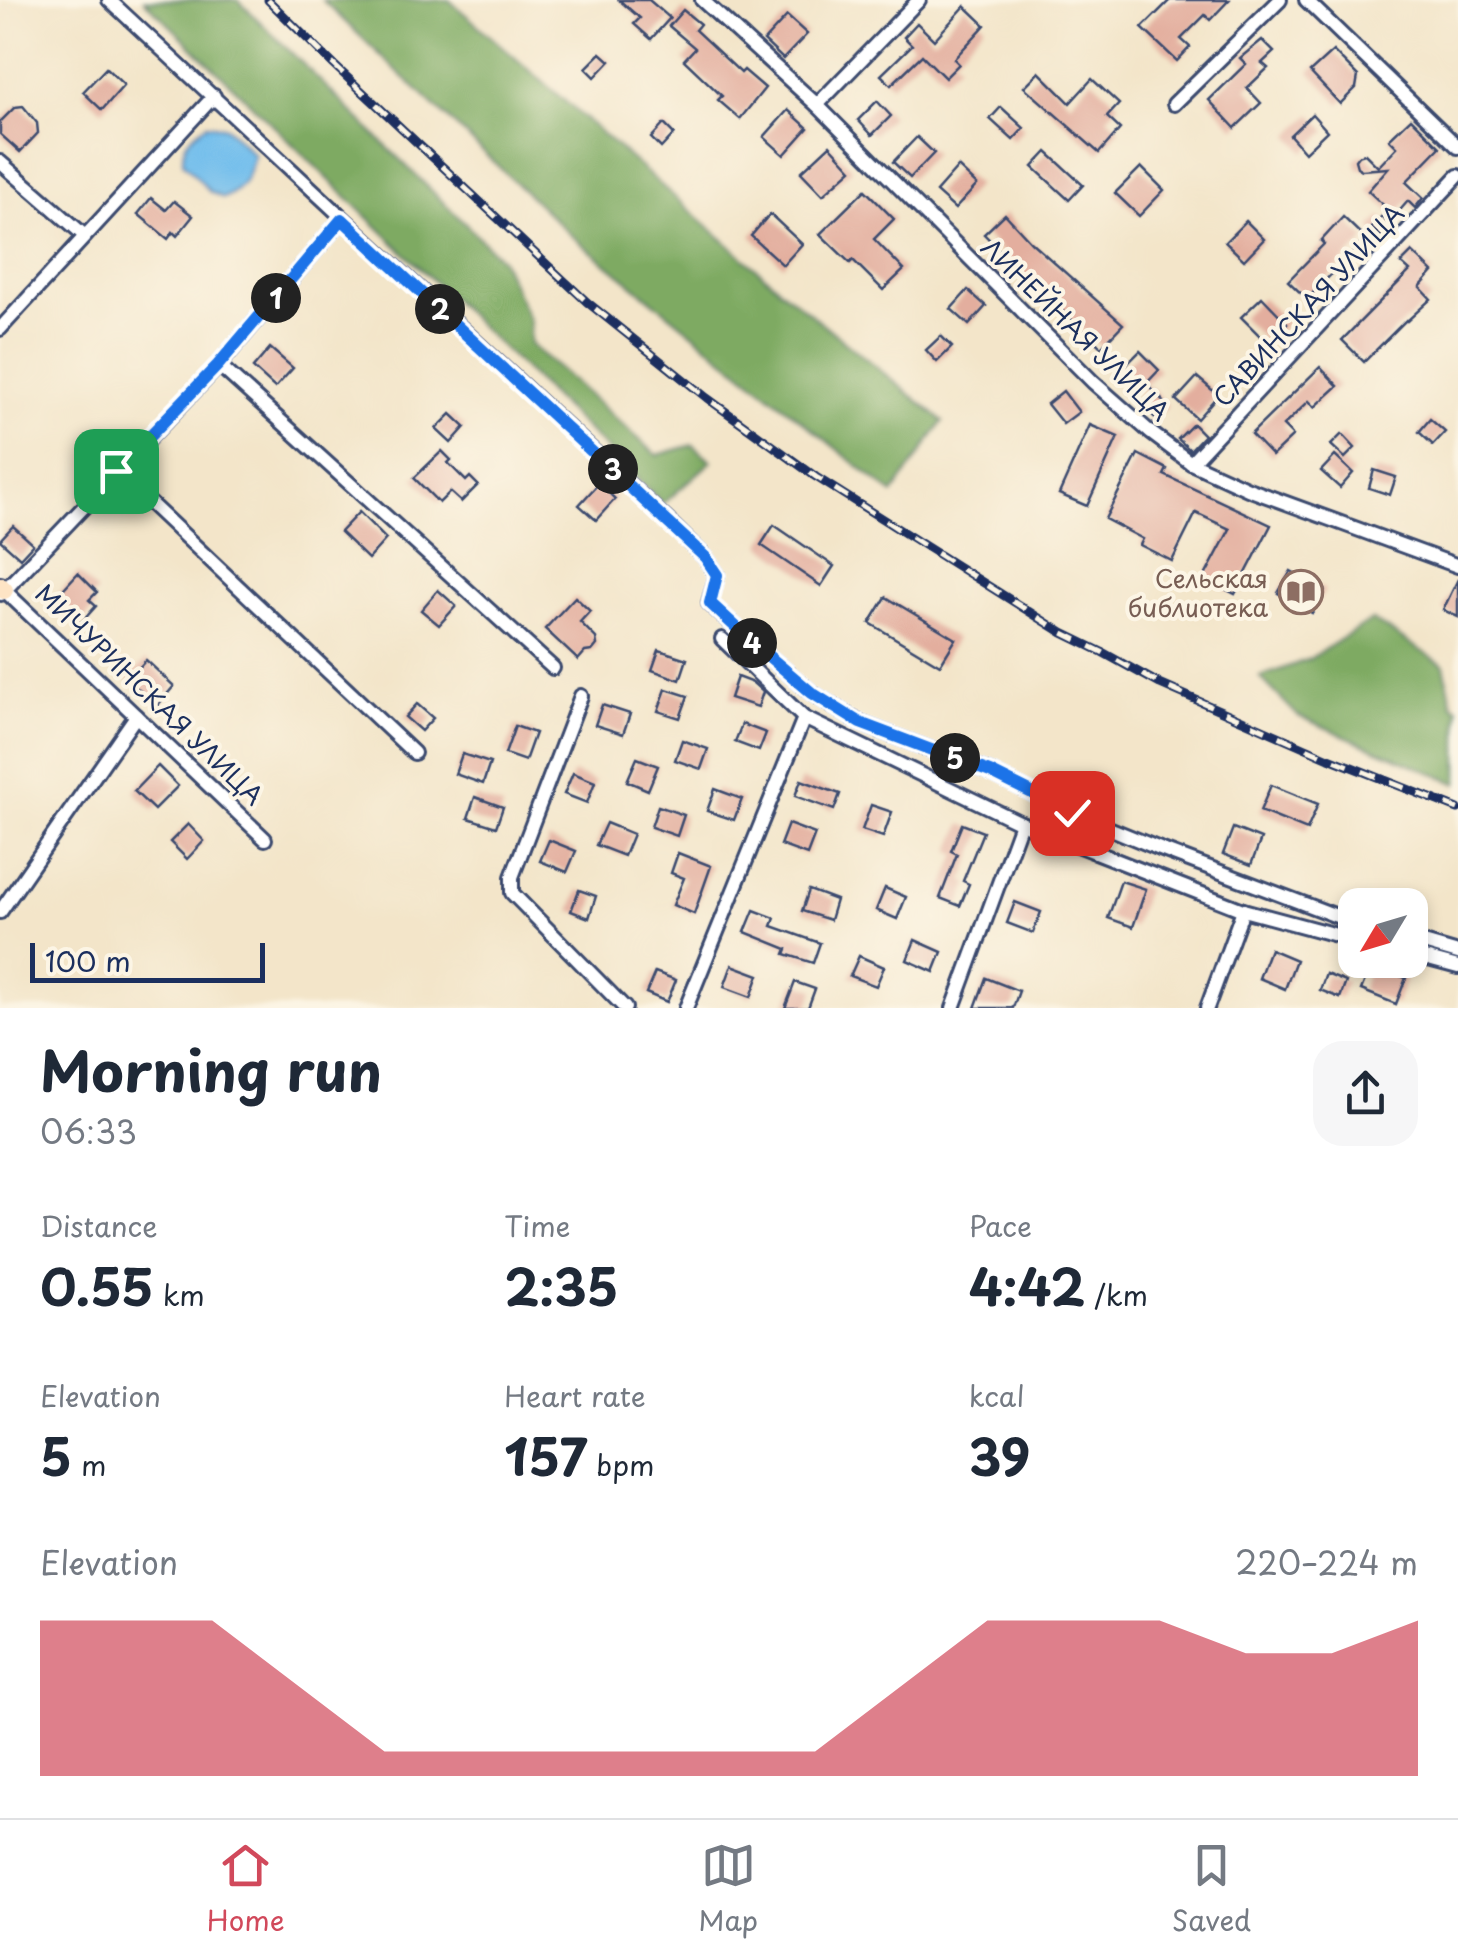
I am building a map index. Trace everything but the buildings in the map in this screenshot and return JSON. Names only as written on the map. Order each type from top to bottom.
[{"type":"street","points":[[110,0],[705,557],[717,575],[710,603],[812,693],[860,723],[990,772],[1142,842],[1338,917]]},
{"type":"street","name":"ЛИНЕЙНАЯ УЛИЦА","points":[[702,0],[817,105],[1093,382],[1151,433],[1192,463],[1248,489],[1458,566]]},
{"type":"street","points":[[817,105],[919,0]]},
{"type":"street","points":[[1174,104],[1280,0]]},
{"type":"street","points":[[1306,0],[1458,147]]},
{"type":"street","points":[[0,329],[214,96]]},
{"type":"street","points":[[0,162],[85,236]]},
{"type":"street","name":"САВИНСКАЯ УЛИЦА","points":[[1192,463],[1458,176]]},
{"type":"street","points":[[1,590],[218,365],[342,219]]},
{"type":"street","points":[[218,365],[553,668]]},
{"type":"street","points":[[116,471],[414,753]]},
{"type":"street","name":"МИЧУРИНСКАЯ УЛИЦА","points":[[1,590],[265,839]]},
{"type":"street","points":[[722,639],[804,718],[1022,823],[1243,910],[1338,935]]},
{"type":"street","points":[[581,696],[512,877],[512,892],[625,1008]]},
{"type":"street","points":[[0,912],[136,716]]},
{"type":"street","points":[[686,1008],[804,718]]},
{"type":"street","points":[[954,1008],[1022,823]]},
{"type":"street","points":[[1207,1008],[1243,910]]},
{"type":"street","points":[[1428,945],[1458,953]]},
{"type":"street","points":[[1428,959],[1458,967]]},
{"type":"green space","points":[[144,0],[238,0],[501,259],[530,321],[530,344],[657,455],[693,445],[712,461],[663,504]]},
{"type":"green space","points":[[322,0],[449,0],[781,290],[943,421],[893,494],[572,236]]},
{"type":"green space","points":[[1372,620],[1444,665],[1453,705],[1458,707],[1458,784],[1298,716],[1260,677],[1309,659]]},
{"type":"water","points":[[207,124],[226,127],[254,155],[241,186],[223,198],[210,192],[183,162],[189,140]]},
{"type":"railway","points":[[268,0],[587,302],[707,398],[816,477],[1063,633],[1160,684],[1458,809]]},
{"type":"place","name":"Сельская библиотека","points":[[1301,592]]},
{"type":"route","points":[[116,471],[218,365],[342,219],[705,557],[717,575],[710,603],[812,693],[860,723],[990,772],[1072,813]]}]
